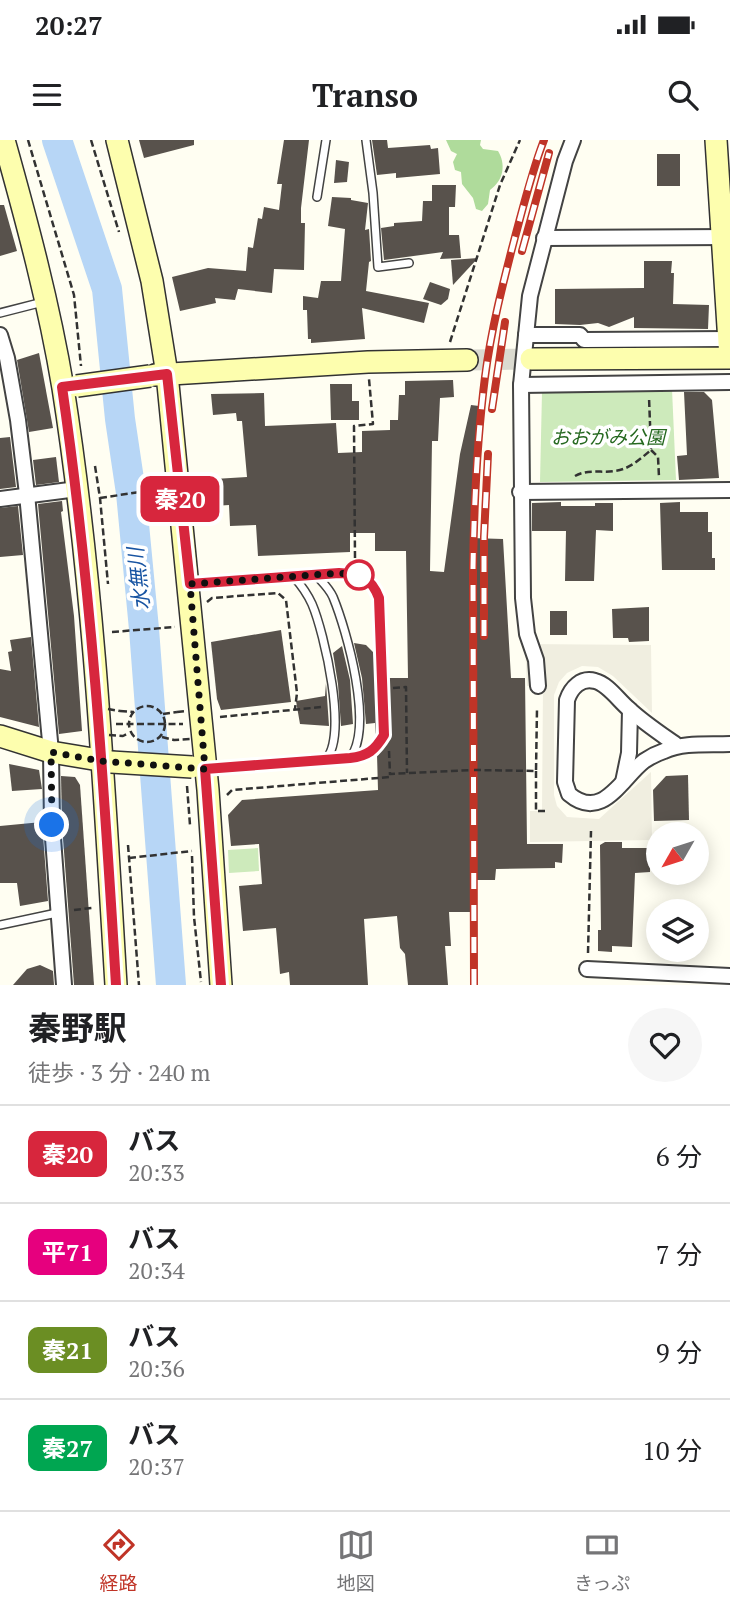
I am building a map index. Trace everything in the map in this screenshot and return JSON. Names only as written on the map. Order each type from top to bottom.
[{"type":"street","points":[[4,140],[45,302],[70,386],[77,489],[106,762],[116,985]]},
{"type":"street","points":[[117,140],[152,281],[159,375],[190,584],[192,765],[221,985]]},
{"type":"street","points":[[538,686],[536,660],[524,620],[520,492],[521,385],[530,296],[565,161],[573,140]]},
{"type":"street","points":[[531,359],[730,358],[726,237],[716,140]]},
{"type":"street","points":[[544,238],[726,237]]},
{"type":"street","points":[[0,335],[18,420],[27,494],[51,752],[52,825],[64,985]]},
{"type":"street","points":[[526,335],[580,335],[584,340],[729,339]]},
{"type":"street","points":[[70,386],[159,375],[368,362],[467,360]]},
{"type":"street","points":[[521,385],[730,382]]},
{"type":"street","points":[[0,499],[77,489]]},
{"type":"street","points":[[520,492],[730,490]]},
{"type":"street","points":[[678,746],[630,710],[603,685],[584,680],[571,690],[567,700],[565,782],[569,794],[586,804],[597,803],[608,797],[645,760],[678,746],[730,744]]},
{"type":"street","points":[[622,783],[629,753],[630,710]]},
{"type":"street","points":[[0,736],[51,752],[106,762],[192,765]]},
{"type":"street","points":[[587,970],[664,979],[730,976]]},
{"type":"lane","points":[[317,197],[326,140]]},
{"type":"lane","points":[[366,140],[378,267],[409,263]]},
{"type":"lane","points":[[0,313],[45,302]]},
{"type":"lane","points":[[190,584],[356,574],[374,586],[379,598],[384,735],[376,749],[365,756],[325,761],[192,765]]},
{"type":"lane","points":[[317,575],[332,596],[356,675],[359,740],[350,758]]},
{"type":"lane","points":[[294,577],[306,592],[313,607],[332,684],[335,742],[333,751],[325,761]]},
{"type":"lane","points":[[0,925],[57,913]]},
{"type":"path","points":[[28,140],[65,258],[78,325]]},
{"type":"path","points":[[91,140],[119,231]]},
{"type":"path","points":[[450,344],[500,185],[520,140]]},
{"type":"path","points":[[355,558],[354,426],[373,424],[369,382]]},
{"type":"path","points":[[649,399],[650,450],[658,457],[659,480]]},
{"type":"path","points":[[569,481],[584,472],[613,472],[625,469],[650,450]]},
{"type":"path","points":[[100,498],[161,489]]},
{"type":"path","points":[[205,606],[212,598],[271,593],[278,593],[286,600],[297,693],[295,709]]},
{"type":"path","points":[[112,632],[176,627]]},
{"type":"path","points":[[393,688],[406,687],[407,773]]},
{"type":"path","points":[[163,714],[165,726],[156,740],[145,742],[131,733],[129,722],[132,712],[137,708],[148,705],[163,714],[187,711]]},
{"type":"path","points":[[215,713],[220,717],[332,707]]},
{"type":"path","points":[[108,709],[132,712]]},
{"type":"path","points":[[537,709],[536,811],[546,811]]},
{"type":"path","points":[[116,724],[183,724]]},
{"type":"path","points":[[109,735],[123,736],[131,733]]},
{"type":"path","points":[[160,736],[174,740],[190,739]]},
{"type":"path","points":[[184,737],[192,765],[190,826]]},
{"type":"path","points":[[389,756],[390,774]]},
{"type":"path","points":[[238,790],[390,777],[390,774],[536,771]]},
{"type":"path","points":[[587,970],[591,831]]},
{"type":"path","points":[[129,858],[192,851],[194,917],[201,985]]},
{"type":"path","points":[[57,913],[95,908]]},
{"type":"green space","points":[[446,140],[481,140],[483,149],[498,151],[502,161],[501,177],[490,190],[488,204],[482,211],[476,209],[473,198],[462,184],[461,172],[455,170],[453,162],[457,154],[451,151]]},
{"type":"green space","name":"おおがみ公園","points":[[672,389],[676,480],[540,482],[542,392]]},
{"type":"green space","points":[[258,848],[259,871],[229,873],[228,850]]},
{"type":"shaded area","points":[[525,644],[651,645],[652,713],[613,676],[598,667],[582,666],[567,673],[559,682],[554,695],[554,795],[557,806],[567,817],[599,819],[651,772],[652,822],[646,822],[646,840],[530,842],[530,811],[542,811],[543,686],[527,686]]},
{"type":"building","points":[[139,140],[194,140],[194,145],[144,158]]},
{"type":"building","points":[[284,140],[309,140],[301,208],[301,223],[305,223],[304,270],[274,269],[272,293],[238,289],[235,300],[215,298],[216,303],[180,311],[172,277],[208,268],[246,271],[248,247],[253,248],[258,218],[262,219],[264,207],[279,210],[282,184],[277,184]]},
{"type":"building","points":[[372,140],[387,140],[388,148],[430,145],[431,149],[438,148],[440,174],[396,178],[396,173],[377,175]]},
{"type":"building","points":[[657,154],[680,154],[680,186],[657,186]]},
{"type":"building","points":[[336,160],[349,162],[347,182],[334,183]]},
{"type":"building","points":[[432,185],[456,185],[455,207],[449,207],[449,235],[459,235],[461,258],[440,259],[443,252],[384,260],[381,228],[394,226],[394,223],[422,221],[423,201],[432,201]]},
{"type":"building","points":[[332,197],[351,198],[368,203],[365,230],[369,229],[371,261],[366,291],[429,303],[424,323],[362,308],[365,339],[311,343],[311,339],[308,339],[307,310],[303,310],[303,296],[318,298],[321,281],[341,281],[345,229],[328,226]]},
{"type":"building","points":[[0,205],[4,205],[17,251],[0,256]]},
{"type":"building","points":[[478,258],[453,285],[451,260]]},
{"type":"building","points":[[644,261],[672,261],[673,304],[709,305],[708,329],[634,328],[634,317],[609,327],[598,323],[555,324],[555,289],[644,288]]},
{"type":"building","points":[[430,282],[450,289],[448,299],[441,305],[423,299]]},
{"type":"building","points":[[39,353],[53,428],[29,432],[17,360]]},
{"type":"building","points":[[453,380],[454,397],[440,398],[438,441],[432,441],[430,571],[444,572],[460,454],[471,405],[479,406],[471,538],[503,539],[511,678],[525,678],[527,844],[563,844],[562,863],[555,862],[555,868],[496,869],[495,880],[474,880],[474,912],[449,912],[451,946],[445,946],[448,985],[408,985],[397,916],[364,919],[368,985],[290,985],[289,972],[280,974],[276,928],[243,931],[239,886],[262,884],[259,844],[231,846],[228,815],[242,800],[378,790],[377,754],[390,735],[388,678],[408,678],[406,551],[375,551],[375,533],[350,533],[350,552],[258,556],[256,525],[230,526],[229,505],[199,507],[198,480],[247,477],[242,421],[237,421],[236,413],[213,415],[211,394],[264,393],[265,426],[336,423],[338,453],[362,452],[362,431],[390,430],[390,420],[398,420],[399,395],[405,395],[405,381]]},
{"type":"building","points":[[330,384],[352,384],[352,401],[359,401],[359,420],[331,420]]},
{"type":"building","points":[[684,392],[704,392],[712,400],[719,478],[679,480],[677,456],[687,455]]},
{"type":"building","points":[[10,437],[16,487],[0,489],[0,438]]},
{"type":"building","points":[[56,457],[59,482],[36,485],[33,460]]},
{"type":"building","points":[[62,501],[82,731],[59,734],[38,504]]},
{"type":"building","points":[[561,502],[561,506],[613,503],[613,531],[596,530],[594,581],[565,581],[566,531],[532,531],[532,503]]},
{"type":"building","points":[[680,502],[680,512],[708,512],[708,532],[712,532],[715,570],[662,570],[660,503]]},
{"type":"building","points":[[18,506],[23,555],[0,557],[0,508]]},
{"type":"building","points":[[649,607],[649,641],[629,642],[628,638],[613,638],[612,609]]},
{"type":"building","points":[[550,611],[567,611],[567,635],[550,635]]},
{"type":"building","points":[[281,630],[291,702],[221,710],[217,699],[211,642]]},
{"type":"building","points":[[31,637],[39,727],[0,717],[0,669],[11,671],[8,652],[12,651],[10,640]]},
{"type":"building","points":[[354,643],[366,645],[375,654],[376,736],[375,723],[366,724],[362,678]]},
{"type":"building","points":[[342,646],[350,680],[353,724],[341,726],[333,653]]},
{"type":"building","points":[[326,683],[329,726],[300,724],[296,701],[325,696]]},
{"type":"building","points":[[9,764],[39,770],[42,789],[12,791]]},
{"type":"building","points":[[688,775],[689,820],[654,821],[653,790],[666,776]]},
{"type":"building","points":[[61,776],[75,777],[80,785],[94,985],[74,985]]},
{"type":"building","points":[[42,822],[48,901],[20,906],[17,883],[0,883],[0,826]]},
{"type":"building","points":[[605,842],[622,842],[622,848],[646,848],[646,872],[635,873],[632,947],[612,946],[612,952],[598,951],[598,930],[601,930],[600,845]]},
{"type":"building","points":[[40,965],[53,971],[54,985],[13,985],[27,969]]},
{"type":"waterway","name":"水無川","points":[[57,140],[107,289],[144,629],[171,985]]},
{"type":"tunnel","points":[[467,360],[531,359]]},
{"type":"railway","points":[[474,985],[473,568],[480,425],[498,307],[525,200],[544,140]]},
{"type":"railway","points":[[522,251],[549,153]]},
{"type":"railway","points":[[492,409],[505,322]]},
{"type":"railway","points":[[484,636],[484,537],[488,454]]},
{"type":"bus line","name":"秦20","points":[[116,985],[95,682],[77,489],[62,387],[167,374],[190,584],[356,574],[374,586],[379,598],[384,735],[376,749],[365,756],[350,758],[205,769],[221,985]]},
{"type":"route","points":[[52,825],[51,752],[101,761],[205,769],[190,584],[339,573],[359,575]]}]
